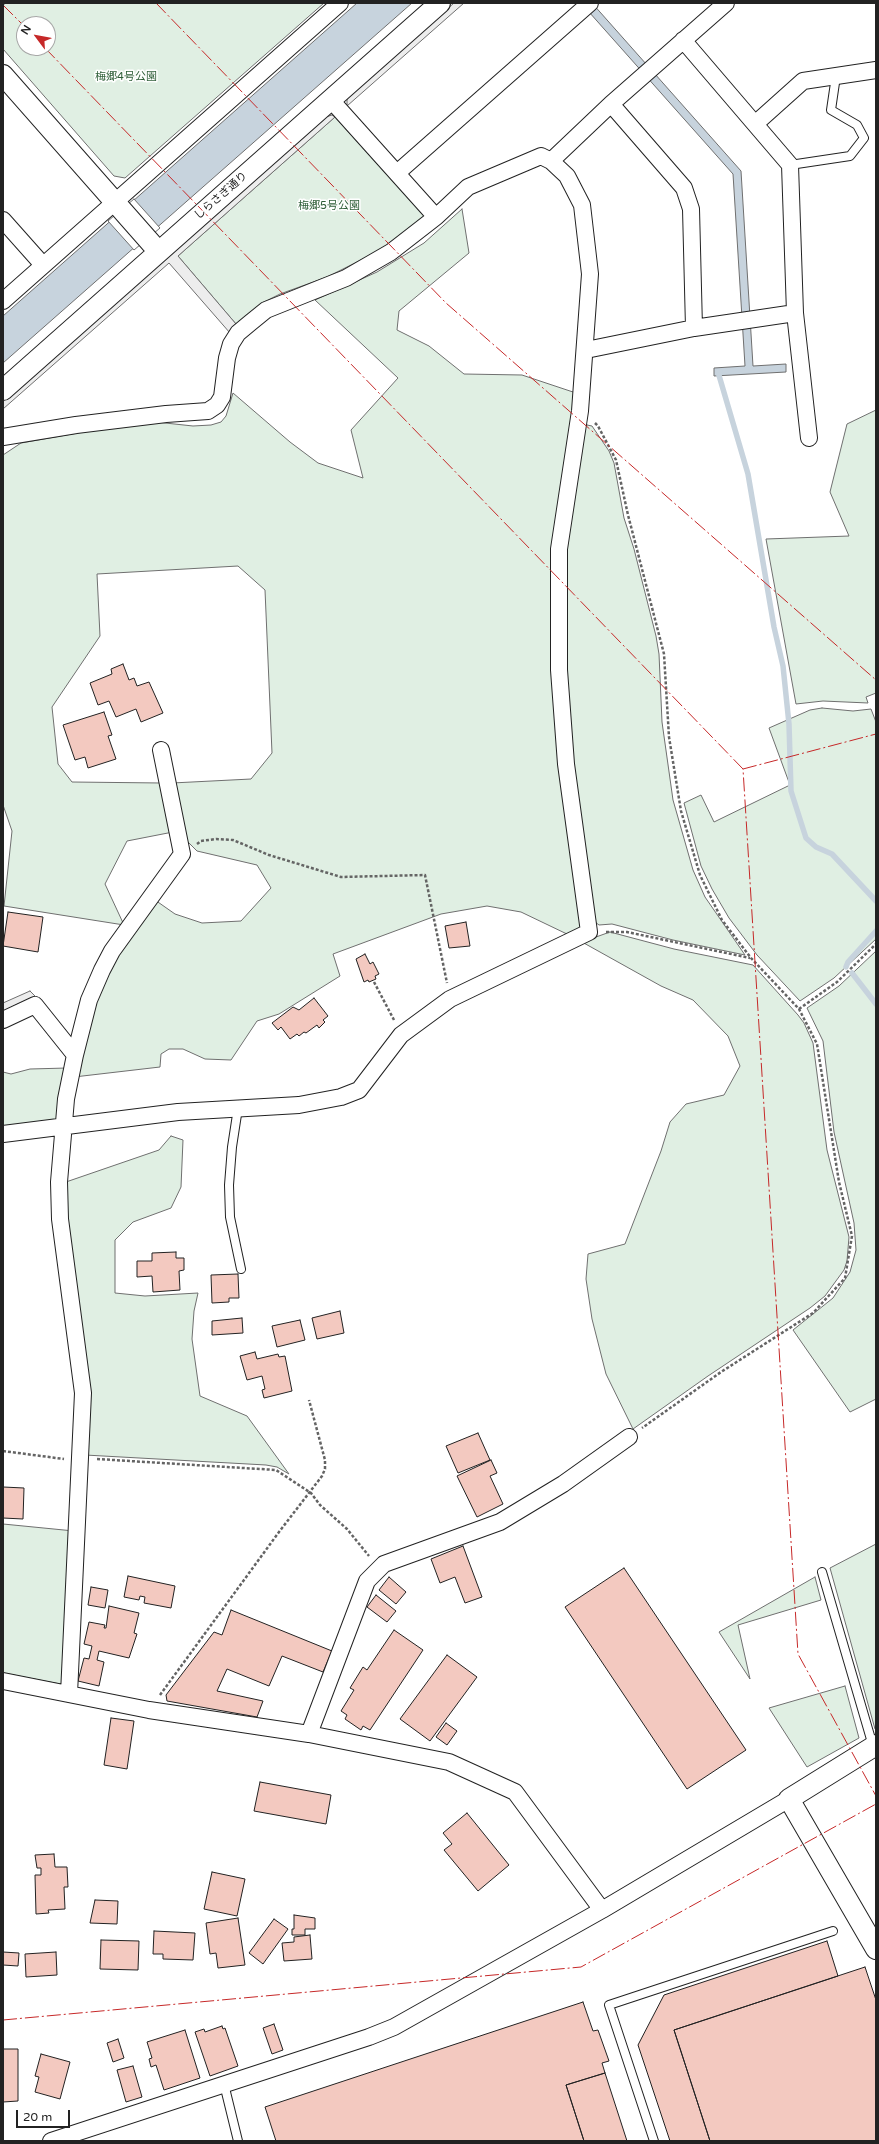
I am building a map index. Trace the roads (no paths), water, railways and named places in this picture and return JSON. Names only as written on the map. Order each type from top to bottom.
[{"type":"street","points":[[3,301],[43,265],[118,206],[340,3]]},
{"type":"street","name":"しらさぎ通り","points":[[3,390],[153,245],[331,100],[440,3]]},
{"type":"street","points":[[397,173],[590,3]]},
{"type":"street","points":[[551,161],[611,104],[726,3]]},
{"type":"street","points":[[683,40],[790,165],[795,313],[808,438]]},
{"type":"street","points":[[755,124],[803,81],[876,70]]},
{"type":"street","points":[[3,74],[153,245]]},
{"type":"street","points":[[331,100],[436,217]]},
{"type":"street","points":[[611,104],[684,188],[691,208],[694,328]]},
{"type":"street","points":[[3,437],[83,424],[166,414],[208,411],[217,405],[222,397],[227,358],[231,344],[238,332],[266,310],[346,278],[391,252],[436,217],[468,188],[541,156],[551,161],[567,176],[582,205],[590,274],[586,350],[580,411],[560,548],[559,670],[566,764],[589,932],[450,999],[401,1035],[359,1090],[341,1097],[299,1105],[178,1112],[3,1134]]},
{"type":"street","points":[[3,220],[43,265]]},
{"type":"street","points":[[586,350],[694,328],[795,313]]},
{"type":"street","points":[[69,1694],[83,1393],[60,1219],[59,1182],[66,1100],[74,1055],[90,1000],[102,970],[112,951],[182,854],[161,750]]},
{"type":"street","points":[[3,1020],[35,1005],[74,1055]]},
{"type":"street","points":[[309,1734],[367,1581],[384,1564],[500,1522],[563,1484],[629,1437]]},
{"type":"street","points":[[3,1681],[149,1710],[309,1734],[450,1762],[515,1792],[602,1910]]},
{"type":"street","points":[[51,2141],[369,2037],[394,2027],[602,1910],[789,1799],[874,1746]]},
{"type":"street","points":[[789,1799],[876,1949]]},
{"type":"lane","points":[[790,165],[850,156],[864,138],[857,125],[831,110],[836,76]]},
{"type":"lane","points":[[238,1108],[232,1147],[229,1185],[230,1216],[241,1269]]},
{"type":"lane","points":[[822,1572],[874,1746]]},
{"type":"lane","points":[[654,2141],[609,2005],[833,1931]]},
{"type":"lane","points":[[224,2084],[238,2141]]},
{"type":"waterway","points":[[720,372],[718,372],[748,474],[774,627],[783,666],[789,724],[791,791],[806,838],[816,847],[832,854],[876,901]]},
{"type":"waterway","points":[[846,967],[848,962],[876,931]]},
{"type":"waterway","points":[[852,973],[876,1004]]},
{"type":"park label","name":"梅郷4号公園","points":[[126,77]]},
{"type":"park label","name":"梅郷5号公園","points":[[329,206]]}]
